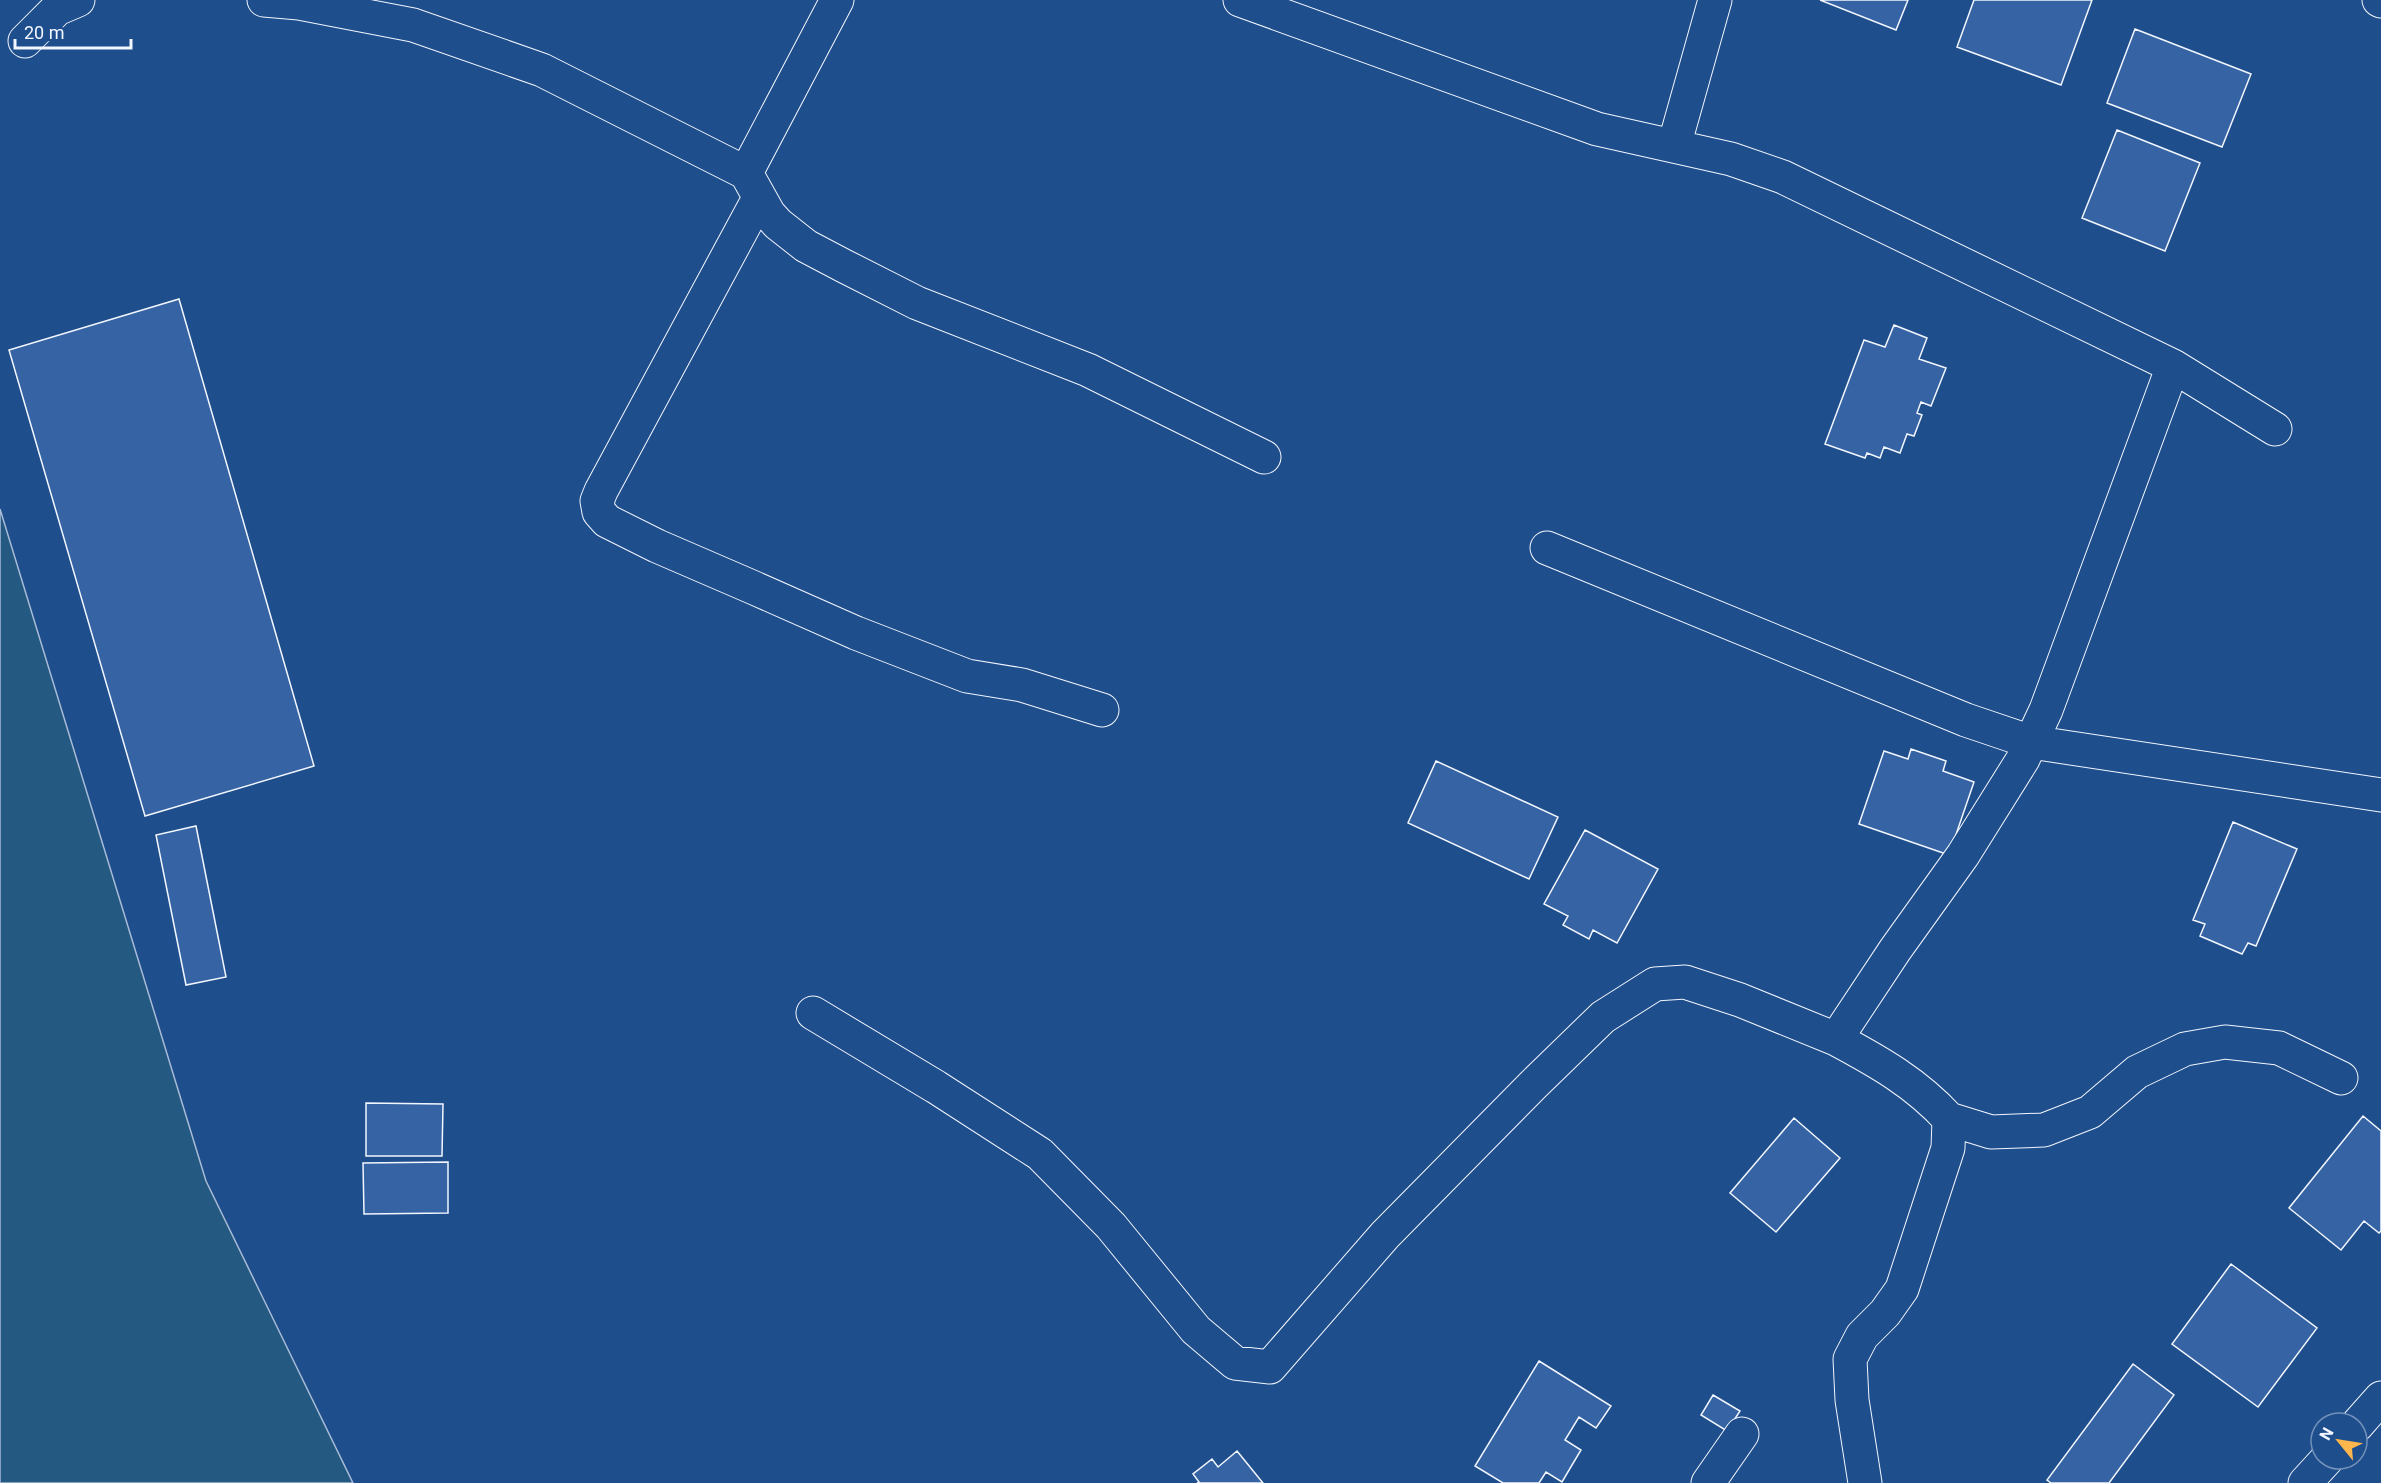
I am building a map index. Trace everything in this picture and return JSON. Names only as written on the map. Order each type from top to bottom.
[{"type":"street","points":[[25,41],[57,9],[78,0]]},
{"type":"street","points":[[264,0],[298,3],[413,25],[542,70],[752,186],[769,214],[806,246],[917,303],[1088,370],[1264,457]]},
{"type":"street","points":[[837,0],[752,186],[601,491],[597,501],[599,512],[607,521],[657,546],[856,633],[967,676],[1022,685],[1102,710]]},
{"type":"street","points":[[1240,0],[1284,18],[1597,129],[1731,159],[1783,177],[2174,366],[2275,429]]},
{"type":"street","points":[[1674,146],[1714,0]]},
{"type":"street","points":[[1836,1039],[1894,950],[1963,855],[2031,742],[2046,710],[2174,366]]},
{"type":"street","points":[[1547,549],[1966,720],[2031,742],[2381,795]]},
{"type":"street","points":[[813,1013],[936,1087],[1040,1154],[1111,1226],[1196,1330],[1235,1363],[1270,1367],[1385,1235],[1533,1085],[1603,1017],[1655,984],[1685,982],[1740,1000],[1836,1039],[1888,1067],[1932,1100],[1949,1119],[1991,1132],[2044,1130],[2090,1112],[2138,1072],[2185,1048],[2225,1042],[2279,1048],[2341,1078]]},
{"type":"street","points":[[1865,1483],[1852,1400],[1850,1359],[1862,1336],[1885,1313],[1902,1289],[1948,1148],[1949,1119]]},
{"type":"street","points":[[2369,1412],[2381,1398]]},
{"type":"street","points":[[1708,1483],[1742,1434]]},
{"type":"street","points":[[2305,1483],[2316,1471]]},
{"type":"shaded area","points":[[0,509],[206,1181],[353,1483],[0,1483]]},
{"type":"building","points":[[1820,0],[1908,0],[1896,30]]},
{"type":"building","points":[[1974,0],[2092,0],[2061,85],[1957,47]]},
{"type":"building","points":[[2135,29],[2251,74],[2222,147],[2107,103]]},
{"type":"building","points":[[2117,130],[2200,163],[2165,251],[2082,218]]},
{"type":"building","points":[[179,299],[314,766],[145,816],[9,350]]},
{"type":"building","points":[[1894,325],[1927,338],[1919,359],[1946,368],[1931,406],[1921,402],[1917,413],[1922,415],[1914,436],[1907,434],[1900,453],[1884,447],[1880,458],[1867,453],[1865,458],[1825,444],[1864,340],[1885,347]]},
{"type":"building","points":[[1911,749],[1946,761],[1943,771],[1974,782],[1949,855],[1859,824],[1884,751],[1908,759]]},
{"type":"building","points":[[1436,761],[1558,817],[1529,879],[1408,823]]},
{"type":"building","points":[[2233,822],[2297,849],[2256,946],[2248,943],[2242,954],[2200,936],[2205,924],[2193,920]]},
{"type":"building","points":[[196,826],[226,977],[186,985],[156,835]]},
{"type":"building","points":[[1585,830],[1658,869],[1617,943],[1593,930],[1589,939],[1563,925],[1568,916],[1544,904]]},
{"type":"building","points":[[366,1103],[443,1104],[442,1156],[366,1156]]},
{"type":"building","points":[[2363,1116],[2381,1131],[2381,1231],[2379,1233],[2364,1221],[2341,1250],[2289,1208]]},
{"type":"building","points":[[1794,1118],[1840,1158],[1776,1232],[1730,1193]]},
{"type":"building","points":[[448,1162],[448,1213],[364,1214],[363,1163]]},
{"type":"building","points":[[2231,1264],[2317,1328],[2258,1407],[2172,1344]]},
{"type":"building","points":[[1539,1361],[1611,1406],[1596,1428],[1579,1417],[1565,1440],[1581,1450],[1562,1482],[1546,1472],[1539,1483],[1503,1483],[1475,1466]]},
{"type":"building","points":[[2133,1364],[2174,1395],[2109,1483],[2051,1483],[2047,1480]]},
{"type":"building","points":[[1713,1395],[1740,1411],[1727,1431],[1701,1415]]},
{"type":"building","points":[[1237,1451],[1263,1483],[1197,1483],[1199,1482],[1193,1474],[1212,1459],[1218,1467]]}]
